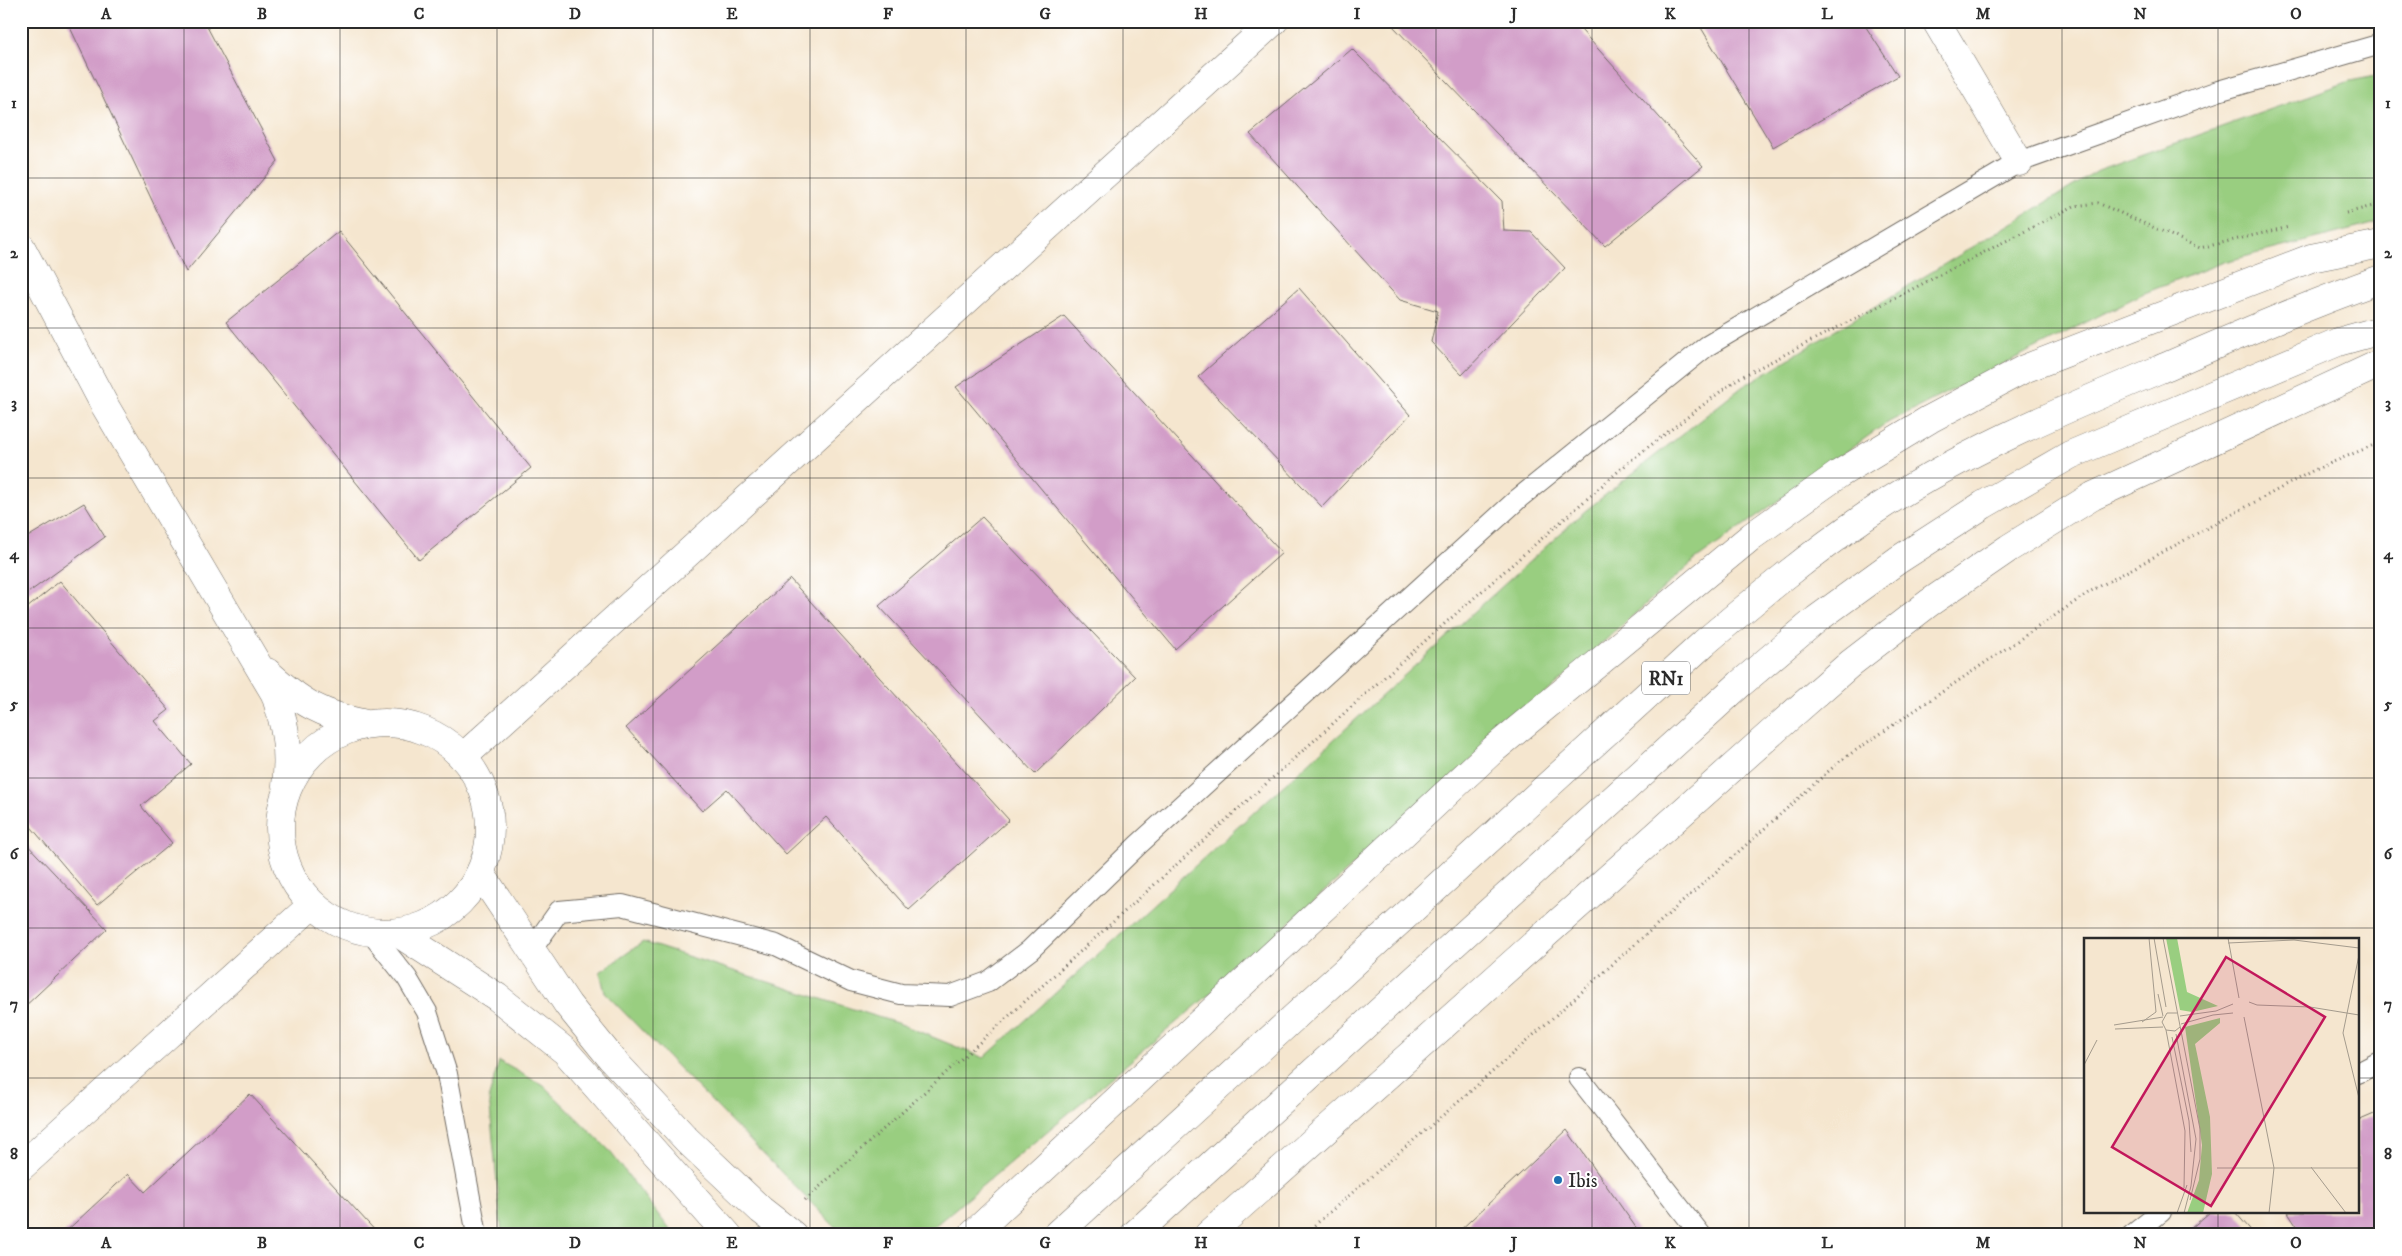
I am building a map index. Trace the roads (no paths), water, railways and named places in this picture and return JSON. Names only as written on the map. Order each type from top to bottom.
[{"type":"main road","points":[[464,757],[1274,21]]},
{"type":"main road","points":[[1936,21],[2019,162]]},
{"type":"main road","points":[[972,1235],[1494,749],[1669,602],[1768,524],[1839,474],[1922,424],[2024,369],[2311,258],[2381,244]]},
{"type":"main road","points":[[21,247],[106,406],[275,694],[285,725],[289,757],[286,790],[279,820],[282,851],[293,880],[312,905],[339,924],[385,933],[497,997],[565,1051],[728,1235]]},
{"type":"main road","name":"RN1","points":[[1056,1235],[1704,643],[1783,576],[1884,506],[1956,462],[2049,416],[2326,299],[2381,279]]},
{"type":"main road","name":"RN1","points":[[1134,1235],[1740,684],[1817,620],[1898,560],[1983,505],[2070,455],[2338,342],[2381,330]]},
{"type":"main road","points":[[1208,1235],[1851,663],[1928,603],[2009,548],[2093,496],[2381,363]]},
{"type":"main road","points":[[260,666],[308,705],[337,718],[368,724]]},
{"type":"main road","points":[[286,790],[300,762],[323,741],[350,727],[381,721],[411,725],[440,737],[464,757],[482,785],[491,817],[488,851],[481,874],[455,907],[429,924],[385,933]]},
{"type":"main road","points":[[481,874],[568,1005],[611,1058],[687,1140],[761,1210],[785,1229]]},
{"type":"main road","points":[[21,1166],[312,905]]},
{"type":"lane","points":[[532,949],[559,911],[622,905],[776,945],[851,981],[901,994],[950,996],[988,982],[1030,950],[1138,845],[1519,498],[1707,346],[2019,162],[2218,91],[2381,44]]},
{"type":"lane","points":[[385,933],[427,1012],[446,1074],[477,1235]]},
{"type":"lane","points":[[2360,1072],[2381,1061]]},
{"type":"lane","points":[[1579,1078],[1701,1235]]},
{"type":"lane","points":[[2132,1235],[2158,1214]]},
{"type":"place","name":"Ibis","points":[[1558,1180]]}]
